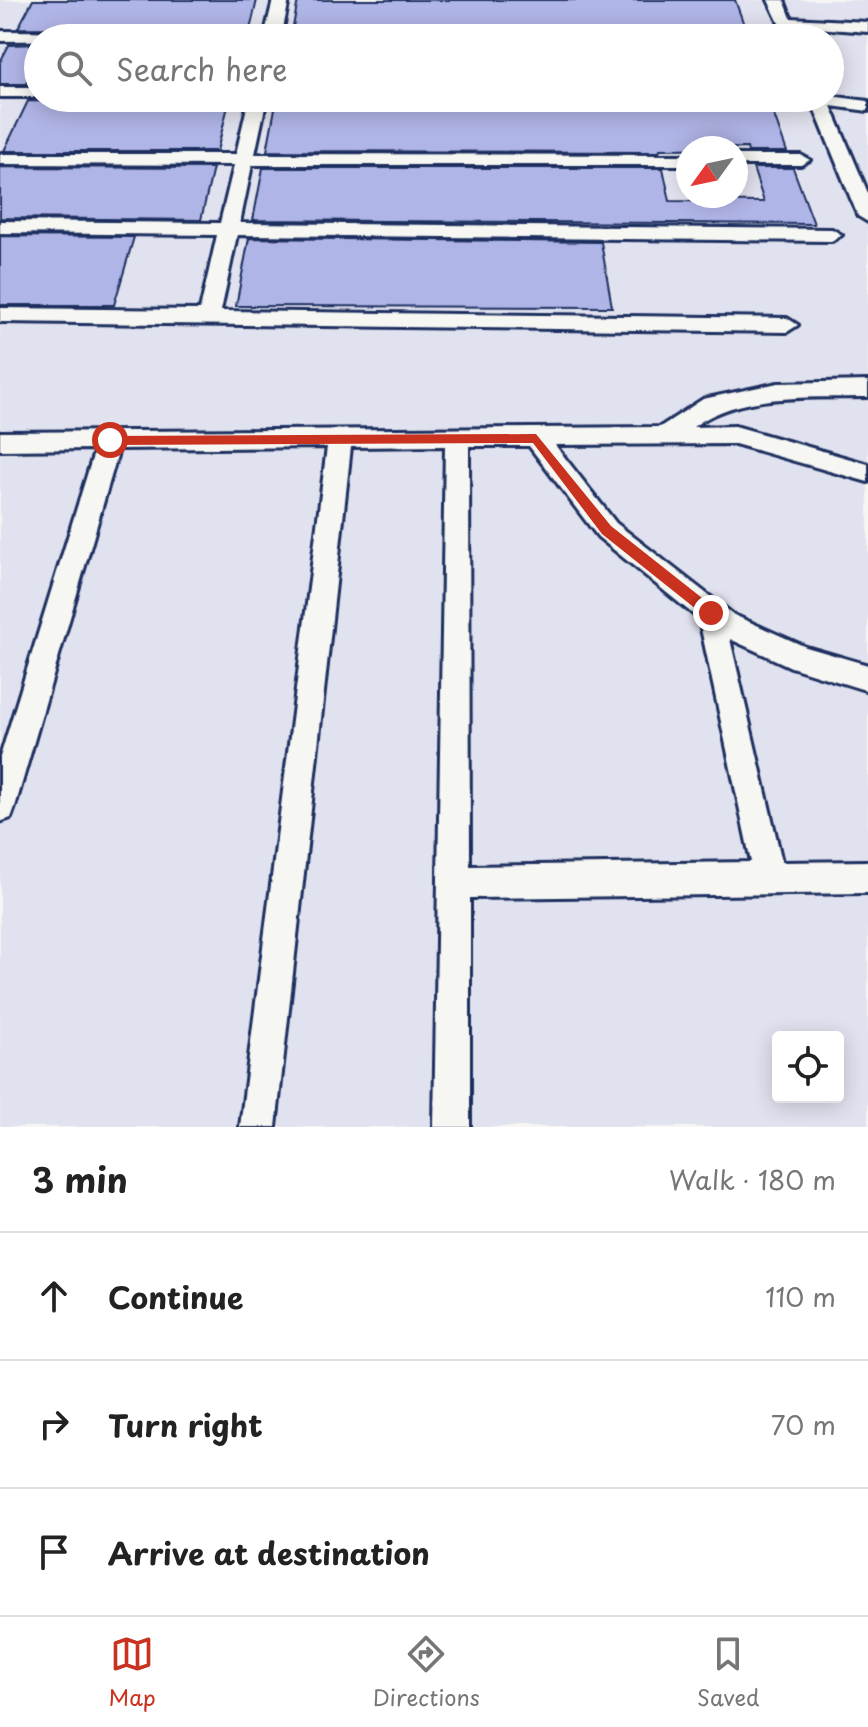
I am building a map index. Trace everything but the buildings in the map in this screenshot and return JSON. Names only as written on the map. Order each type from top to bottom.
[{"type":"street","points":[[276,24],[281,0]]},
{"type":"street","points":[[776,0],[785,24]]},
{"type":"street","points":[[844,28],[868,27]]},
{"type":"street","points":[[0,36],[24,36]]},
{"type":"street","points":[[0,92],[24,92]]},
{"type":"street","points":[[844,102],[868,106]]},
{"type":"street","points":[[209,317],[255,112]]},
{"type":"street","points":[[825,112],[868,215]]},
{"type":"street","points":[[0,159],[676,160]]},
{"type":"street","points":[[748,160],[801,160]]},
{"type":"street","points":[[0,227],[832,235]]},
{"type":"street","points":[[0,315],[787,325]]},
{"type":"street","points":[[664,436],[703,407],[778,391],[868,389]]},
{"type":"street","points":[[0,441],[735,435],[868,473]]},
{"type":"street","points":[[536,438],[607,530],[724,623],[801,658],[868,678]]},
{"type":"street","points":[[258,1127],[340,439]]},
{"type":"street","points":[[452,1127],[457,439]]},
{"type":"street","points":[[0,807],[110,440]]},
{"type":"street","points":[[711,613],[770,878]]},
{"type":"street","points":[[453,882],[868,877]]},
{"type":"shaded area","points":[[0,0],[868,0],[868,1127],[0,1127]]},
{"type":"route","points":[[110,440],[536,438],[607,530],[711,613]]}]
